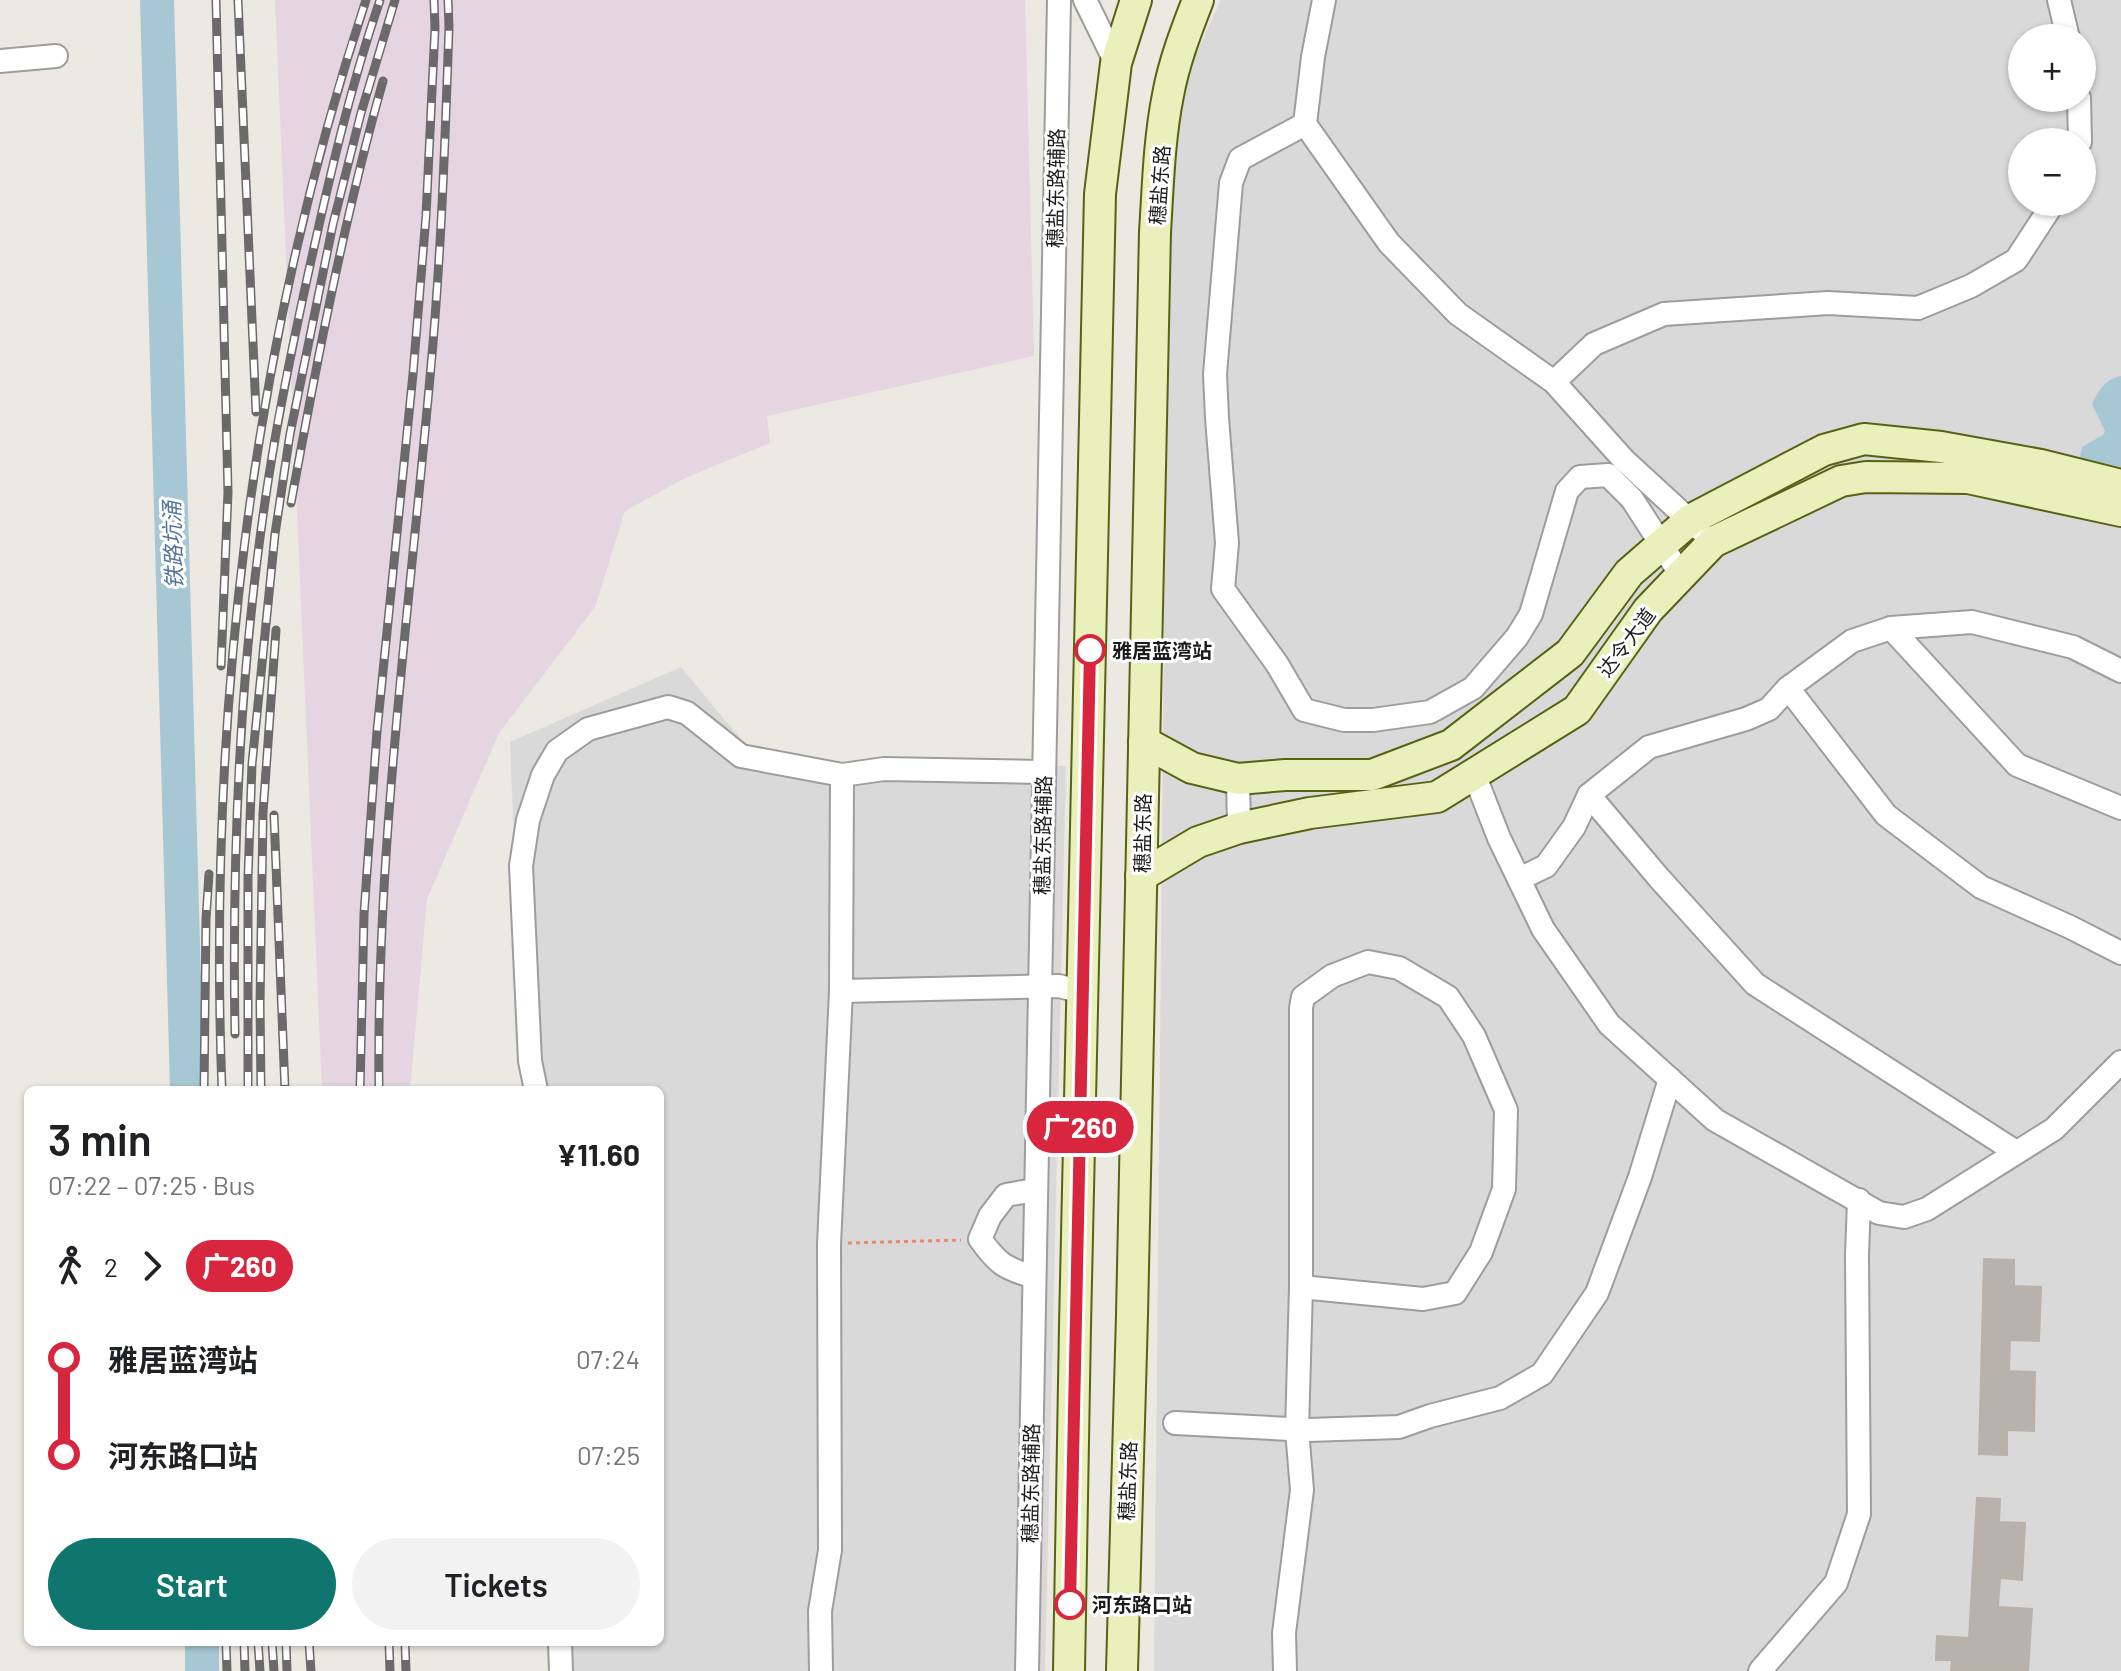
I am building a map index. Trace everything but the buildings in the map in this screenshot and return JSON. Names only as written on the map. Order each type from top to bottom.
[{"type":"main road","points":[[1069,1671],[1100,194],[1116,63],[1136,0]]},
{"type":"main road","name":"穗盐东路","points":[[1122,1671],[1154,262],[1167,95],[1179,49],[1198,0]]},
{"type":"main road","name":"达令大道","points":[[1144,742],[1192,768],[1238,779],[1285,775],[1372,775],[1451,745],[1570,653],[1629,573],[1690,520],[1824,450],[1864,439],[1941,447],[2041,465],[2121,485]]},
{"type":"main road","name":"达令大道","points":[[1141,876],[1198,842],[1239,828],[1310,813],[1437,797],[1577,710],[1648,610],[1713,542],[1841,481],[1866,477],[1968,478],[2121,511]]},
{"type":"street","name":"穗盐东路辅路","points":[[1027,1671],[1059,0]]},
{"type":"street","points":[[1085,0],[1116,63]]},
{"type":"street","points":[[1324,0],[1305,124],[1389,243],[1458,314],[1554,382],[1624,460],[1713,542]]},
{"type":"street","points":[[2059,0],[2065,24]]},
{"type":"street","points":[[0,61],[56,56]]},
{"type":"street","points":[[1305,124],[1240,159],[1231,183],[1215,374],[1227,543],[1223,589],[1277,664],[1304,710],[1344,720],[1373,720],[1430,712],[1473,688],[1517,637],[1531,614],[1567,491],[1580,477],[1608,475],[1632,499],[1681,575]]},
{"type":"street","points":[[1554,382],[1594,344],[1664,314],[1828,303],[1918,308],[1971,286],[2016,260],[2045,216]]},
{"type":"street","points":[[1519,879],[1546,866],[1574,827],[1589,795],[1649,747],[1746,719],[1769,709],[1788,688],[1852,641],[1891,628],[1972,622],[2073,647],[2121,671]]},
{"type":"street","points":[[1891,628],[2017,765],[2121,808]]},
{"type":"street","points":[[1788,688],[1886,815],[1981,887],[2121,953]]},
{"type":"street","points":[[535,1086],[530,1061],[521,866],[528,820],[543,775],[557,751],[588,729],[668,707],[687,713],[741,756],[842,775],[884,769],[1043,772]]},
{"type":"street","points":[[1474,774],[1499,838],[1543,929],[1609,1024],[1715,1120],[1879,1213],[1904,1217],[1927,1209],[2054,1129],[2121,1062]]},
{"type":"street","points":[[821,1671],[820,1611],[830,1550],[829,1244],[841,991],[842,775]]},
{"type":"street","points":[[1238,779],[1239,828]]},
{"type":"street","points":[[1589,795],[1755,984],[2016,1152]]},
{"type":"street","points":[[1285,1671],[1284,1633],[1302,1490],[1297,1430],[1301,1287],[1301,1008],[1303,997],[1332,976],[1368,962],[1399,968],[1448,997],[1474,1036],[1506,1110],[1504,1189],[1481,1252],[1455,1293],[1423,1299],[1301,1287]]},
{"type":"street","points":[[841,991],[1059,986],[1083,992]]},
{"type":"street","points":[[1175,1423],[1297,1430],[1399,1427],[1500,1398],[1542,1374],[1597,1293],[1640,1177],[1670,1079]]},
{"type":"street","points":[[1034,1277],[1008,1269],[980,1239],[990,1216],[1006,1195],[1035,1190]]},
{"type":"street","points":[[1760,1671],[1836,1583],[1859,1514],[1859,1200]]},
{"type":"street","points":[[560,1646],[561,1671]]},
{"type":"path","points":[[829,1244],[980,1239]]},
{"type":"shaded area","points":[[275,0],[1025,0],[1034,356],[767,416],[770,443],[685,478],[625,511],[595,607],[499,733],[427,899],[410,1086],[322,1086]]},
{"type":"shaded area","points":[[1221,0],[2121,0],[2121,1671],[1154,1671],[1169,111]]},
{"type":"shaded area","points":[[681,667],[759,761],[1066,766],[1045,1671],[548,1671],[547,1646],[664,1646],[664,1086],[524,1086],[510,742]]},
{"type":"water","points":[[2121,376],[2121,467],[2080,458],[2082,447],[2105,431],[2092,404],[2097,394],[2111,380]]},
{"type":"waterway","name":"铁路坑涌","points":[[157,0],[187,1086]]},
{"type":"waterway","name":"铁路坑涌","points":[[202,1646],[202,1671]]},
{"type":"railway","points":[[216,0],[228,492],[221,666]]},
{"type":"railway","points":[[238,0],[256,412]]},
{"type":"railway","points":[[222,1086],[219,952],[222,814],[231,676],[245,539],[266,402],[293,266],[326,132],[366,0]]},
{"type":"railway","points":[[235,1034],[239,768],[249,634],[265,502],[285,386],[324,202],[380,0]]},
{"type":"railway","points":[[248,1086],[248,878],[252,764],[275,534],[290,434],[333,224],[361,113],[395,0]]},
{"type":"railway","points":[[360,1086],[364,914],[377,731],[426,216],[434,0]]},
{"type":"railway","points":[[379,1086],[379,1001],[388,822],[437,290],[448,0]]},
{"type":"railway","points":[[291,503],[321,343],[383,81]]},
{"type":"railway","points":[[261,1086],[263,813],[276,630]]},
{"type":"railway","points":[[274,815],[285,1086]]},
{"type":"railway","points":[[204,1086],[209,874]]},
{"type":"railway","points":[[226,1646],[227,1671]]},
{"type":"railway","points":[[244,1646],[245,1671]]},
{"type":"railway","points":[[258,1646],[260,1671]]},
{"type":"railway","points":[[272,1646],[274,1671]]},
{"type":"railway","points":[[286,1646],[287,1671]]},
{"type":"railway","points":[[309,1646],[311,1671]]},
{"type":"railway","points":[[389,1646],[390,1671]]},
{"type":"railway","points":[[405,1646],[406,1671]]},
{"type":"bus line","name":"广260","points":[[1070,1604],[1090,650]]},
{"type":"place","name":"雅居蓝湾站","points":[[1090,650]]},
{"type":"place","name":"河东路口站","points":[[1070,1604]]}]
